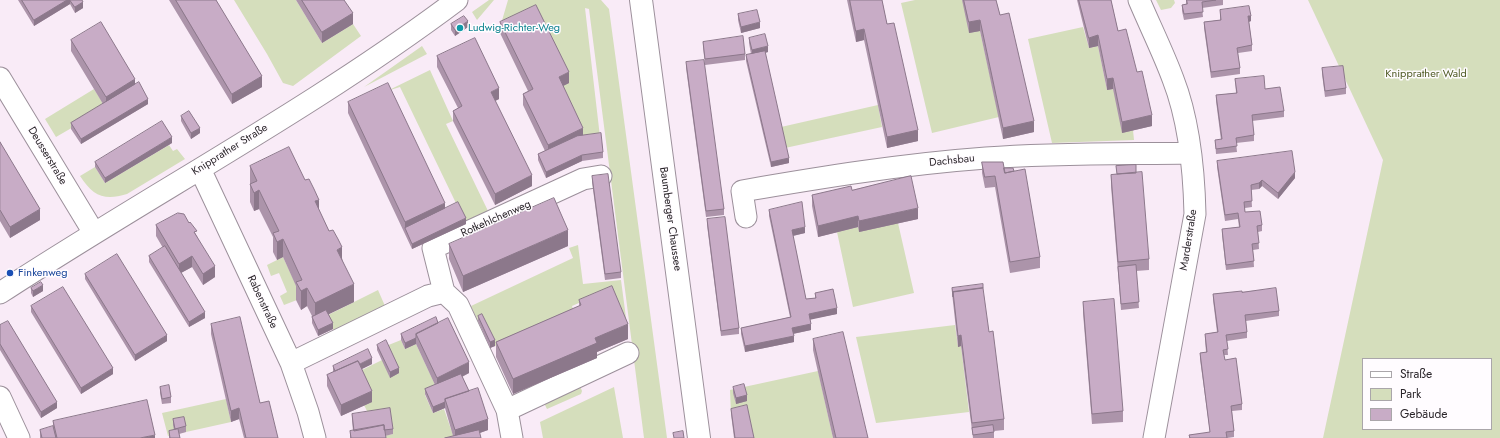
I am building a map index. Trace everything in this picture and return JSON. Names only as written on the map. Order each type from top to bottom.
[{"type":"street","name":"Knipprather Straße","points":[[0,294],[94,233],[294,111],[387,50],[457,0]]},
{"type":"street","name":"Baumberger Chaussee","points":[[641,0],[699,438]]},
{"type":"street","name":"Marderstraße","points":[[1138,0],[1173,79],[1186,126],[1194,181],[1195,214],[1154,438]]},
{"type":"street","name":"Deusserstraße","points":[[0,78],[94,233]]},
{"type":"street","name":"Dachsbau","points":[[746,217],[742,191],[834,176],[934,163],[987,158],[1049,155],[1189,153]]},
{"type":"street","name":"Rabenstraße","points":[[200,168],[291,363],[308,412],[315,438]]},
{"type":"street","name":"Rotkehlchenweg","points":[[444,292],[433,248],[584,178],[601,176]]},
{"type":"street","points":[[291,363],[428,296],[444,292],[458,305],[507,410],[512,438]]},
{"type":"street","points":[[507,410],[628,353]]},
{"type":"street","points":[[0,397],[19,438]]},
{"type":"green space","points":[[234,0],[296,0],[322,43],[353,24],[361,36],[293,86],[283,83]]},
{"type":"green space","points":[[489,0],[494,0],[477,20],[472,12]]},
{"type":"green space","points":[[508,0],[601,0],[609,9],[667,438],[644,438],[589,9],[585,8],[600,137],[583,139],[559,88],[568,83],[501,24]]},
{"type":"green space","points":[[915,0],[962,0],[980,31],[999,117],[932,133],[901,3]]},
{"type":"green space","points":[[1156,0],[1174,0],[1175,3],[1171,8],[1161,10]]},
{"type":"green space","name":"Knipprather Wald","points":[[1308,0],[1500,0],[1500,438],[1323,438],[1383,160]]},
{"type":"green space","points":[[1083,27],[1089,48],[1098,46],[1107,90],[1113,89],[1133,130],[1134,140],[1052,143],[1028,39]]},
{"type":"green space","points":[[422,46],[427,54],[364,87]]},
{"type":"green space","points":[[430,70],[453,121],[446,124],[489,213],[466,224],[400,87],[387,91]]},
{"type":"green space","points":[[94,89],[106,108],[56,137],[45,119]]},
{"type":"green space","points":[[878,105],[882,127],[785,148],[781,127]]},
{"type":"green space","points":[[169,145],[173,151],[177,149],[185,159],[127,194],[105,197],[90,188],[80,176],[95,167],[105,183]]},
{"type":"green space","points":[[898,223],[914,293],[853,307],[837,232],[858,227]]},
{"type":"green space","points":[[578,245],[583,284],[621,280],[628,333],[608,290],[572,306],[573,309],[495,346],[483,320],[478,322],[471,306],[573,258],[569,248]]},
{"type":"green space","points":[[283,257],[302,298],[284,305],[280,296],[287,292],[279,273],[271,276],[267,265]]},
{"type":"green space","points":[[378,290],[385,306],[334,331],[326,316]]},
{"type":"green space","points":[[955,325],[958,346],[961,346],[969,412],[876,423],[856,337]]},
{"type":"green space","points":[[401,340],[405,349],[416,344],[437,389],[425,395],[433,413],[444,409],[454,438],[384,438],[384,436],[393,434],[370,417],[364,405],[372,401],[358,372],[382,360],[386,346]]},
{"type":"green space","points":[[818,371],[833,438],[753,438],[731,414],[730,390]]},
{"type":"green space","points":[[580,386],[582,391],[581,394],[547,409],[544,403]]},
{"type":"green space","points":[[614,387],[623,438],[543,438],[540,422]]},
{"type":"green space","points":[[226,399],[231,422],[168,436],[162,413]]},
{"type":"building","points":[[22,0],[67,0],[34,20]]},
{"type":"building","points":[[70,0],[82,0],[83,2],[75,7]]},
{"type":"building","points":[[176,0],[216,0],[262,76],[232,94]]},
{"type":"building","points":[[302,0],[344,0],[353,13],[322,32]]},
{"type":"building","points":[[850,0],[882,0],[887,24],[894,23],[918,130],[887,137],[864,29],[856,31]]},
{"type":"building","points":[[964,0],[996,0],[1000,15],[1009,13],[1034,121],[1003,128],[980,20],[969,22]]},
{"type":"building","points":[[1079,0],[1111,0],[1118,31],[1126,29],[1137,72],[1142,71],[1152,115],[1122,122],[1113,78],[1107,79],[1098,35],[1089,38]]},
{"type":"building","points":[[1187,0],[1216,0],[1202,2],[1203,12],[1184,14],[1182,5],[1187,4]]},
{"type":"building","points":[[536,5],[569,72],[559,77],[583,128],[548,145],[523,94],[533,89],[500,22]]},
{"type":"building","points":[[1249,6],[1251,16],[1248,16],[1252,45],[1237,48],[1240,68],[1211,72],[1204,22],[1221,20],[1220,10]]},
{"type":"building","points":[[757,10],[760,22],[741,27],[738,14]]},
{"type":"building","points":[[464,16],[468,21],[455,30],[451,24]]},
{"type":"building","points":[[101,22],[135,79],[106,97],[71,40]]},
{"type":"building","points":[[765,34],[768,46],[752,50],[749,38]]},
{"type":"building","points":[[743,36],[745,54],[705,59],[703,42]]},
{"type":"building","points":[[475,38],[499,88],[491,92],[532,175],[495,194],[453,111],[462,106],[437,56]]},
{"type":"building","points":[[765,51],[789,158],[771,162],[746,55]]},
{"type":"building","points":[[704,60],[724,209],[706,211],[686,62]]},
{"type":"building","points":[[1343,66],[1346,88],[1325,91],[1322,68]]},
{"type":"building","points":[[1264,76],[1265,89],[1280,87],[1284,111],[1252,115],[1254,135],[1236,138],[1237,146],[1216,149],[1215,140],[1222,139],[1216,95],[1237,93],[1235,79]]},
{"type":"building","points":[[139,82],[148,99],[81,139],[71,123]]},
{"type":"building","points":[[388,83],[445,203],[405,222],[348,102]]},
{"type":"building","points":[[189,111],[200,128],[191,133],[181,116]]},
{"type":"building","points":[[162,121],[172,137],[105,178],[95,162]]},
{"type":"building","points":[[601,133],[603,152],[582,155],[546,172],[538,154],[577,136]]},
{"type":"building","points":[[0,142],[40,209],[10,227],[0,210]]},
{"type":"building","points":[[289,147],[305,180],[309,179],[314,189],[319,200],[315,201],[329,231],[333,230],[342,247],[337,250],[354,284],[315,303],[307,288],[301,291],[296,282],[302,280],[283,239],[277,242],[273,233],[279,231],[259,190],[254,193],[250,184],[257,181],[250,166]]},
{"type":"building","points":[[1292,151],[1295,172],[1278,193],[1262,180],[1259,183],[1251,185],[1252,201],[1244,202],[1245,212],[1260,211],[1262,225],[1257,226],[1259,243],[1252,244],[1254,261],[1226,265],[1222,229],[1240,227],[1238,213],[1225,215],[1217,161]]},
{"type":"building","points":[[982,162],[1003,162],[1005,173],[1025,169],[1040,257],[1010,262],[995,176],[985,177]]},
{"type":"building","points":[[1136,165],[1136,173],[1117,174],[1116,166]]},
{"type":"building","points":[[1004,168],[1013,168],[1014,171],[1005,173]]},
{"type":"building","points":[[1142,172],[1149,259],[1118,262],[1111,175]]},
{"type":"building","points":[[608,174],[621,272],[605,274],[592,176]]},
{"type":"building","points":[[911,176],[918,208],[859,221],[858,216],[818,226],[812,195],[851,186],[852,190]]},
{"type":"building","points":[[554,198],[568,230],[463,276],[449,244]]},
{"type":"building","points":[[458,202],[466,218],[412,244],[405,228]]},
{"type":"building","points":[[802,202],[805,227],[792,230],[806,299],[816,298],[815,293],[833,289],[837,308],[809,314],[811,324],[792,328],[794,336],[745,346],[741,328],[791,317],[769,210]]},
{"type":"building","points":[[178,213],[184,214],[189,223],[190,222],[197,231],[194,232],[215,266],[203,274],[192,256],[179,264],[156,225]]},
{"type":"building","points":[[725,217],[739,328],[721,331],[707,219]]},
{"type":"building","points":[[165,246],[205,312],[189,322],[149,256]]},
{"type":"building","points":[[117,254],[167,335],[135,355],[85,274]]},
{"type":"building","points":[[1136,265],[1139,302],[1121,304],[1118,267]]},
{"type":"building","points":[[41,282],[43,285],[33,291],[31,288]]},
{"type":"building","points":[[983,284],[983,288],[953,292],[953,297],[952,288]]},
{"type":"building","points":[[612,286],[628,324],[595,338],[597,343],[513,379],[496,342],[581,305],[579,300]]},
{"type":"building","points":[[63,287],[113,368],[81,388],[31,306]]},
{"type":"building","points":[[983,288],[989,332],[993,331],[1004,419],[972,423],[961,335],[958,336],[953,292]]},
{"type":"building","points":[[1276,288],[1279,311],[1245,315],[1247,332],[1226,335],[1228,349],[1223,350],[1225,360],[1236,358],[1242,404],[1231,406],[1234,431],[1226,432],[1227,438],[1190,438],[1189,435],[1210,432],[1200,353],[1207,352],[1205,334],[1218,332],[1213,294]]},
{"type":"building","points":[[1114,299],[1123,411],[1092,414],[1083,302]]},
{"type":"building","points":[[326,310],[333,323],[318,330],[312,317]]},
{"type":"building","points":[[482,314],[495,340],[490,342],[478,316]]},
{"type":"building","points":[[240,317],[260,403],[269,401],[278,438],[246,438],[239,408],[231,411],[211,324]]},
{"type":"building","points":[[436,317],[438,323],[416,334],[416,338],[405,343],[401,334]]},
{"type":"building","points":[[448,318],[469,362],[437,378],[416,334]]},
{"type":"building","points":[[8,321],[57,402],[41,412],[0,344],[0,325]]},
{"type":"building","points":[[843,332],[868,438],[836,438],[813,339]]},
{"type":"building","points":[[386,340],[399,368],[390,372],[377,345]]},
{"type":"building","points":[[368,349],[372,358],[360,364],[358,361],[335,371],[333,366]]},
{"type":"building","points":[[358,361],[372,391],[341,405],[327,375]]},
{"type":"building","points":[[461,374],[469,391],[445,399],[445,402],[433,407],[425,389]]},
{"type":"building","points":[[744,384],[747,395],[736,398],[733,387]]},
{"type":"building","points":[[169,385],[171,397],[162,399],[160,387]]},
{"type":"building","points":[[478,388],[488,419],[455,430],[445,399]]},
{"type":"building","points":[[147,400],[155,435],[140,438],[57,438],[53,421]]},
{"type":"building","points":[[747,405],[754,438],[735,438],[731,409]]},
{"type":"building","points":[[390,408],[393,429],[384,430],[384,425],[354,431],[352,414]]},
{"type":"building","points":[[184,417],[186,426],[175,429],[173,419]]},
{"type":"building","points":[[384,425],[386,438],[351,438],[350,431]]},
{"type":"building","points":[[993,425],[994,432],[973,435],[972,428]]},
{"type":"building","points":[[53,426],[56,438],[42,438],[40,430]]},
{"type":"building","points":[[178,429],[180,438],[170,438],[169,431]]},
{"type":"building","points":[[479,430],[481,438],[445,438]]},
{"type":"building","points":[[683,431],[684,438],[674,438],[673,433]]},
{"type":"place","name":"Ludwig-Richter-Weg","points":[[460,28]]},
{"type":"place","name":"Finkenweg","points":[[10,273]]}]
